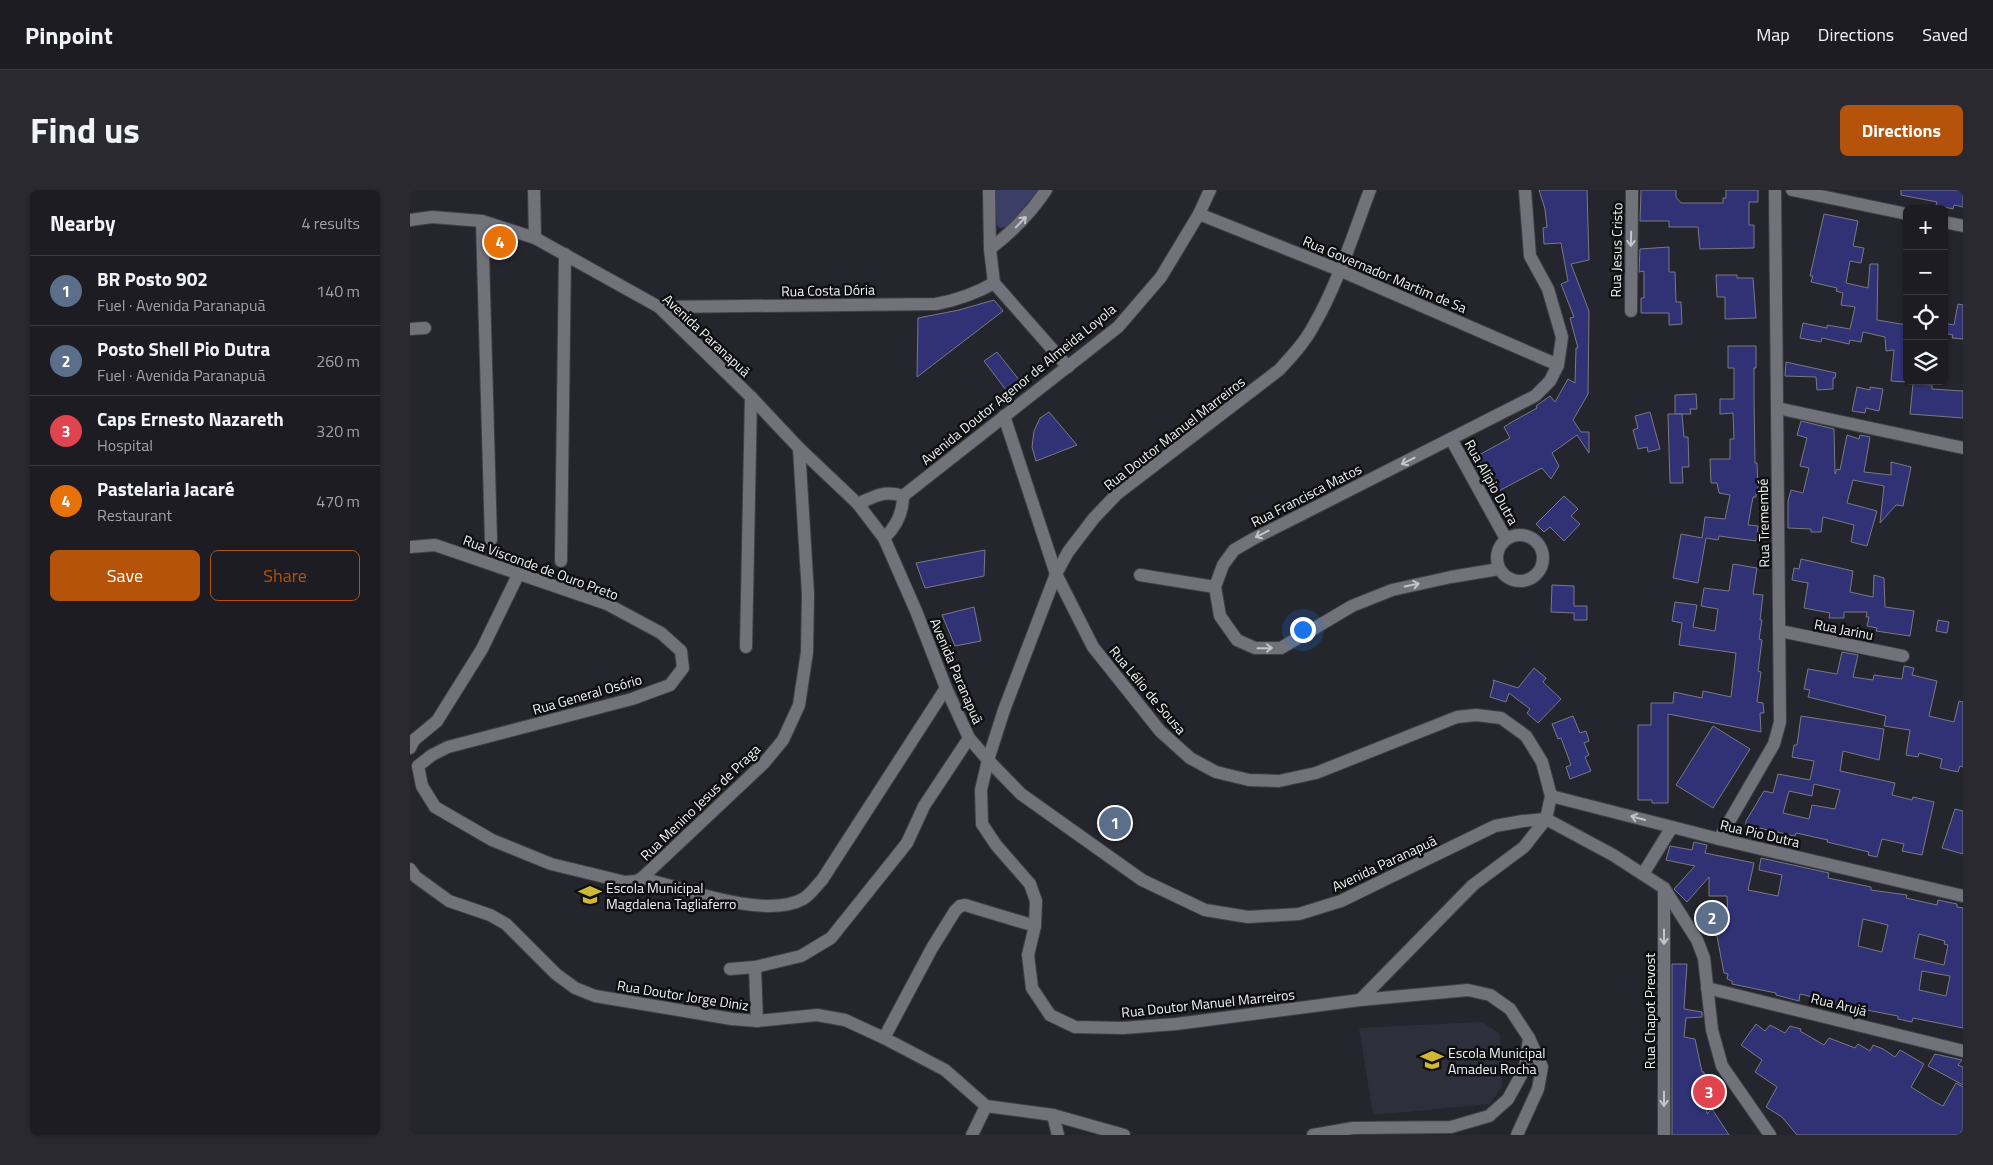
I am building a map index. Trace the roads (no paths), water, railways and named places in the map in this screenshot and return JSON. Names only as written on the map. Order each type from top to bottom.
[{"type":"street","points":[[534,190],[535,238]]},
{"type":"street","points":[[989,190],[990,249],[994,283],[1068,367]]},
{"type":"street","points":[[990,249],[1007,236],[1036,206],[1046,190]]},
{"type":"street","name":"Avenida Doutor Agenor de Almeida Loyola","points":[[903,496],[1118,327],[1161,277],[1199,214],[1210,190]]},
{"type":"street","name":"Rua Doutor Manuel Marreiros","points":[[1370,190],[1339,270],[1315,324],[1300,346],[1279,370],[1118,494],[1094,518],[1068,552],[1056,574],[1004,710],[988,760],[981,790],[982,824],[996,845],[1030,884],[1036,901],[1035,926],[1028,955],[1032,988],[1050,1015],[1075,1027],[1123,1028],[1176,1024],[1360,1000],[1468,990],[1490,995],[1510,1009],[1529,1038],[1542,1067],[1538,1090],[1517,1135]]},
{"type":"street","name":"Rua Francisca Matos","points":[[1499,569],[1392,590],[1352,606],[1281,648],[1255,648],[1238,640],[1220,616],[1216,587],[1223,565],[1234,550],[1535,396],[1550,381],[1558,365],[1562,337],[1548,289],[1530,256],[1525,190]]},
{"type":"street","name":"Rua Jesus Cristo","points":[[1631,311],[1632,190]]},
{"type":"street","name":"Rua Tremembé","points":[[1718,839],[1774,744],[1780,722],[1775,190]]},
{"type":"street","points":[[1792,190],[1903,213]]},
{"type":"street","name":"Rua Governador Martim de Sa","points":[[1199,214],[1339,270],[1558,365]]},
{"type":"street","name":"Avenida Paranapuã","points":[[410,220],[432,217],[482,221],[535,238],[659,307],[751,396],[799,448],[858,504],[884,538],[946,688],[969,738],[1021,794],[1142,880],[1204,910],[1248,917],[1299,914],[1341,901],[1495,826],[1546,819]]},
{"type":"street","points":[[482,221],[491,540]]},
{"type":"street","points":[[1948,223],[1963,226]]},
{"type":"street","points":[[561,561],[564,254]]},
{"type":"street","name":"Rua Costa Dória","points":[[659,307],[936,304],[974,294],[994,283]]},
{"type":"street","points":[[410,329],[425,328]]},
{"type":"street","points":[[746,647],[751,396]]},
{"type":"street","points":[[1777,408],[1963,448]]},
{"type":"street","name":"Rua Lélio de Sousa","points":[[1004,416],[1056,574],[1093,647],[1160,731],[1190,758],[1216,772],[1249,780],[1279,781],[1316,773],[1457,717],[1476,715],[1501,718],[1526,736],[1542,762],[1551,796],[1546,819]]},
{"type":"street","name":"Rua Alípio Dutra","points":[[1451,439],[1506,539]]},
{"type":"street","name":"Rua Menino Jesus de Praga","points":[[410,749],[411,757],[418,766],[422,786],[435,807],[492,840],[551,864],[625,882],[636,881],[642,878],[764,763],[783,740],[799,705],[807,652],[808,594],[799,448]]},
{"type":"street","points":[[858,504],[884,492],[893,492],[903,496],[902,511],[896,525],[884,538]]},
{"type":"street","points":[[1519,535],[1532,538],[1541,548],[1544,560],[1542,567],[1534,577],[1521,582],[1508,578],[1499,569],[1497,563],[1498,549],[1506,539],[1519,535]]},
{"type":"street","name":"Rua Visconde de Ouro Preto","points":[[410,547],[435,545],[519,573],[607,604],[662,633]]},
{"type":"street","points":[[410,749],[414,740],[437,721],[482,649],[519,573]]},
{"type":"street","points":[[1140,575],[1216,587]]},
{"type":"street","name":"Rua Jarinu","points":[[1780,631],[1903,656]]},
{"type":"street","name":"Rua General Osório","points":[[418,766],[432,754],[448,747],[632,699],[670,685],[683,668],[681,651],[662,633]]},
{"type":"street","points":[[642,878],[748,906],[781,906],[803,899],[822,880],[946,688]]},
{"type":"street","points":[[730,968],[755,967],[801,956],[831,938],[907,843],[924,806],[969,738]]},
{"type":"street","name":"Rua Pio Dutra","points":[[1551,796],[1718,839],[1963,896]]},
{"type":"street","points":[[1360,1000],[1473,884],[1524,847],[1546,819],[1613,855],[1664,888],[1697,940],[1704,958],[1712,1030],[1722,1066],[1770,1135]]},
{"type":"street","points":[[1642,874],[1672,827]]},
{"type":"street","name":"Rua Doutor Jorge Diniz","points":[[410,869],[416,877],[450,901],[490,915],[506,924],[556,974],[575,988],[595,996],[732,1019],[757,1021],[817,1015],[845,1020],[884,1038],[944,1070],[986,1106]]},
{"type":"street","name":"Rua Chapot Prevost","points":[[1664,888],[1664,1135]]},
{"type":"street","points":[[884,1038],[932,948],[960,906],[1035,926]]},
{"type":"street","points":[[755,967],[757,1021]]},
{"type":"street","name":"Rua Arujá","points":[[1707,988],[1963,1051]]},
{"type":"street","points":[[1313,1135],[1353,1128],[1451,1126],[1488,1116],[1508,1099],[1525,1068],[1529,1038]]},
{"type":"street","points":[[972,1135],[986,1106],[1053,1115],[1124,1135]]},
{"type":"street","points":[[1053,1115],[1058,1135]]},
{"type":"place","name":"Pastelaria Jacaré","points":[[500,242]]},
{"type":"place","name":"BR Posto 902","points":[[1115,823]]},
{"type":"place","name":"Escola Municipal Magdalena Tagliaferro","points":[[590,895]]},
{"type":"place","name":"Posto Shell Pio Dutra","points":[[1712,918]]},
{"type":"place","name":"Escola Municipal Amadeu Rocha","points":[[1432,1060]]},
{"type":"place","name":"Caps Ernesto Nazareth","points":[[1709,1092]]}]
